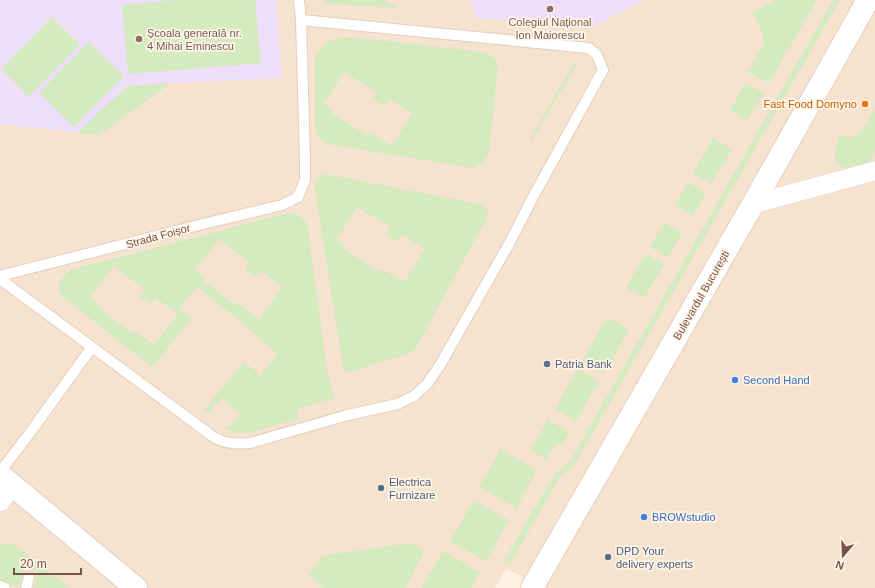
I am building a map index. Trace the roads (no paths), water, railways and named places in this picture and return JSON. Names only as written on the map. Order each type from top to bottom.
[{"type":"main road","name":"Bulevardul București","points":[[532,588],[754,204],[868,0]]},
{"type":"main road","points":[[3,484],[136,588]]},
{"type":"street","points":[[754,204],[875,171]]},
{"type":"lane","points":[[0,278],[215,438],[226,443],[250,443],[397,404],[414,396],[427,384],[440,365],[510,242],[603,70],[597,55],[589,48],[301,20],[299,0]]},
{"type":"lane","name":"Strada Foișor","points":[[0,278],[188,228],[282,205],[298,197],[305,180],[301,20]]},
{"type":"lane","points":[[3,484],[32,430],[92,347]]},
{"type":"lane","points":[[26,588],[29,577]]},
{"type":"lane","points":[[0,586],[5,588]]},
{"type":"place","name":"Colegiul Național Ion Maiorescu","points":[[550,9]]},
{"type":"place","name":"Școala generală nr. 4 Mihai Eminescu","points":[[139,39]]},
{"type":"place","name":"Fast Food Domyno","points":[[865,104]]},
{"type":"place","name":"Patria Bank","points":[[547,364]]},
{"type":"place","name":"Second Hand","points":[[735,380]]},
{"type":"place","name":"Electrica Furnizare","points":[[381,488]]},
{"type":"place","name":"BROWstudio","points":[[644,517]]},
{"type":"place","name":"DPD Your delivery experts","points":[[608,557]]}]
